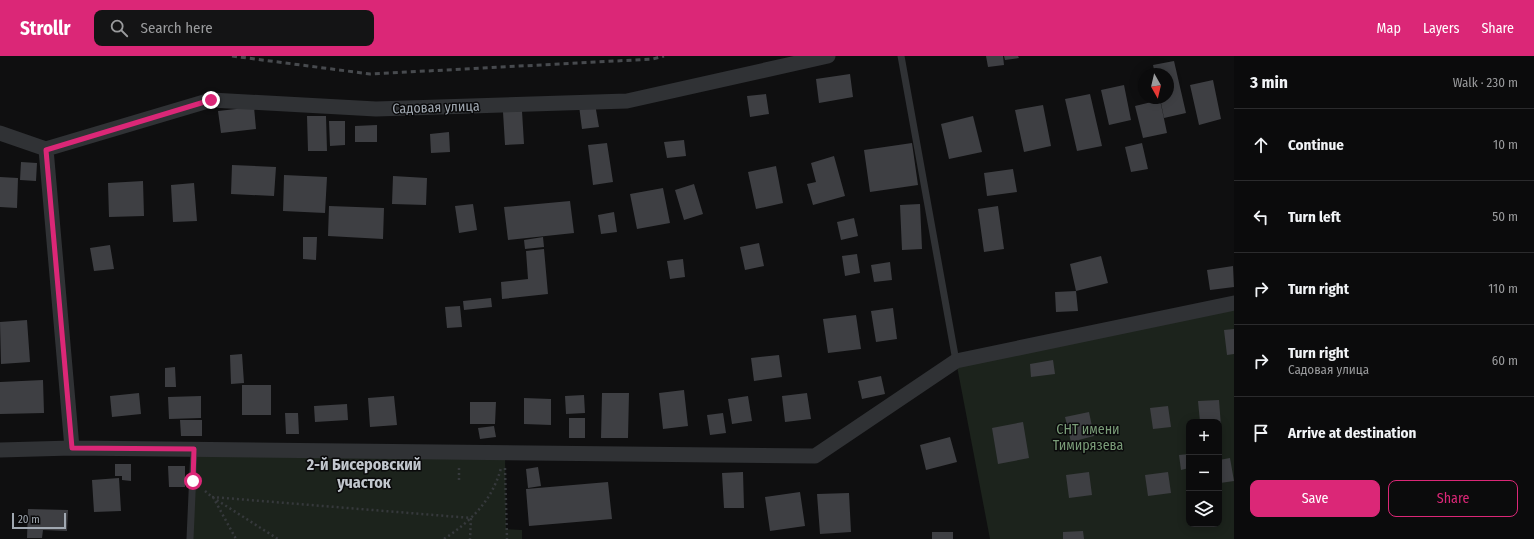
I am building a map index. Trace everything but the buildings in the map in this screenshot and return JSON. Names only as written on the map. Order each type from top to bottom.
[{"type":"street","name":"Садовая улица","points":[[46,150],[211,100],[376,109],[627,101],[828,56]]},
{"type":"street","points":[[0,133],[46,150],[72,448]]},
{"type":"street","points":[[0,450],[72,448],[815,456],[956,361],[1234,303]]},
{"type":"lane","points":[[901,56],[956,361]]},
{"type":"lane","points":[[190,539],[194,449]]},
{"type":"path","points":[[444,539],[471,518],[487,500],[497,481],[505,453]]},
{"type":"path","points":[[505,453],[506,539]]},
{"type":"path","points":[[193,481],[212,497],[278,539]]},
{"type":"path","points":[[212,497],[471,518]]},
{"type":"path","points":[[212,497],[236,539]]},
{"type":"path","points":[[470,539],[471,518]]},
{"type":"green space","name":"СНТ имени Тимирязева","points":[[1234,303],[1234,539],[990,539],[956,361]]},
{"type":"green space","points":[[194,449],[505,453],[506,529],[522,530],[522,539],[190,539]]},
{"type":"railway","points":[[232,56],[370,74],[653,59],[664,56]]},
{"type":"district","name":"2-й Бисеровский участок","points":[[364,473]]},
{"type":"route","points":[[193,481],[194,449],[72,448],[46,150],[211,100]]}]
